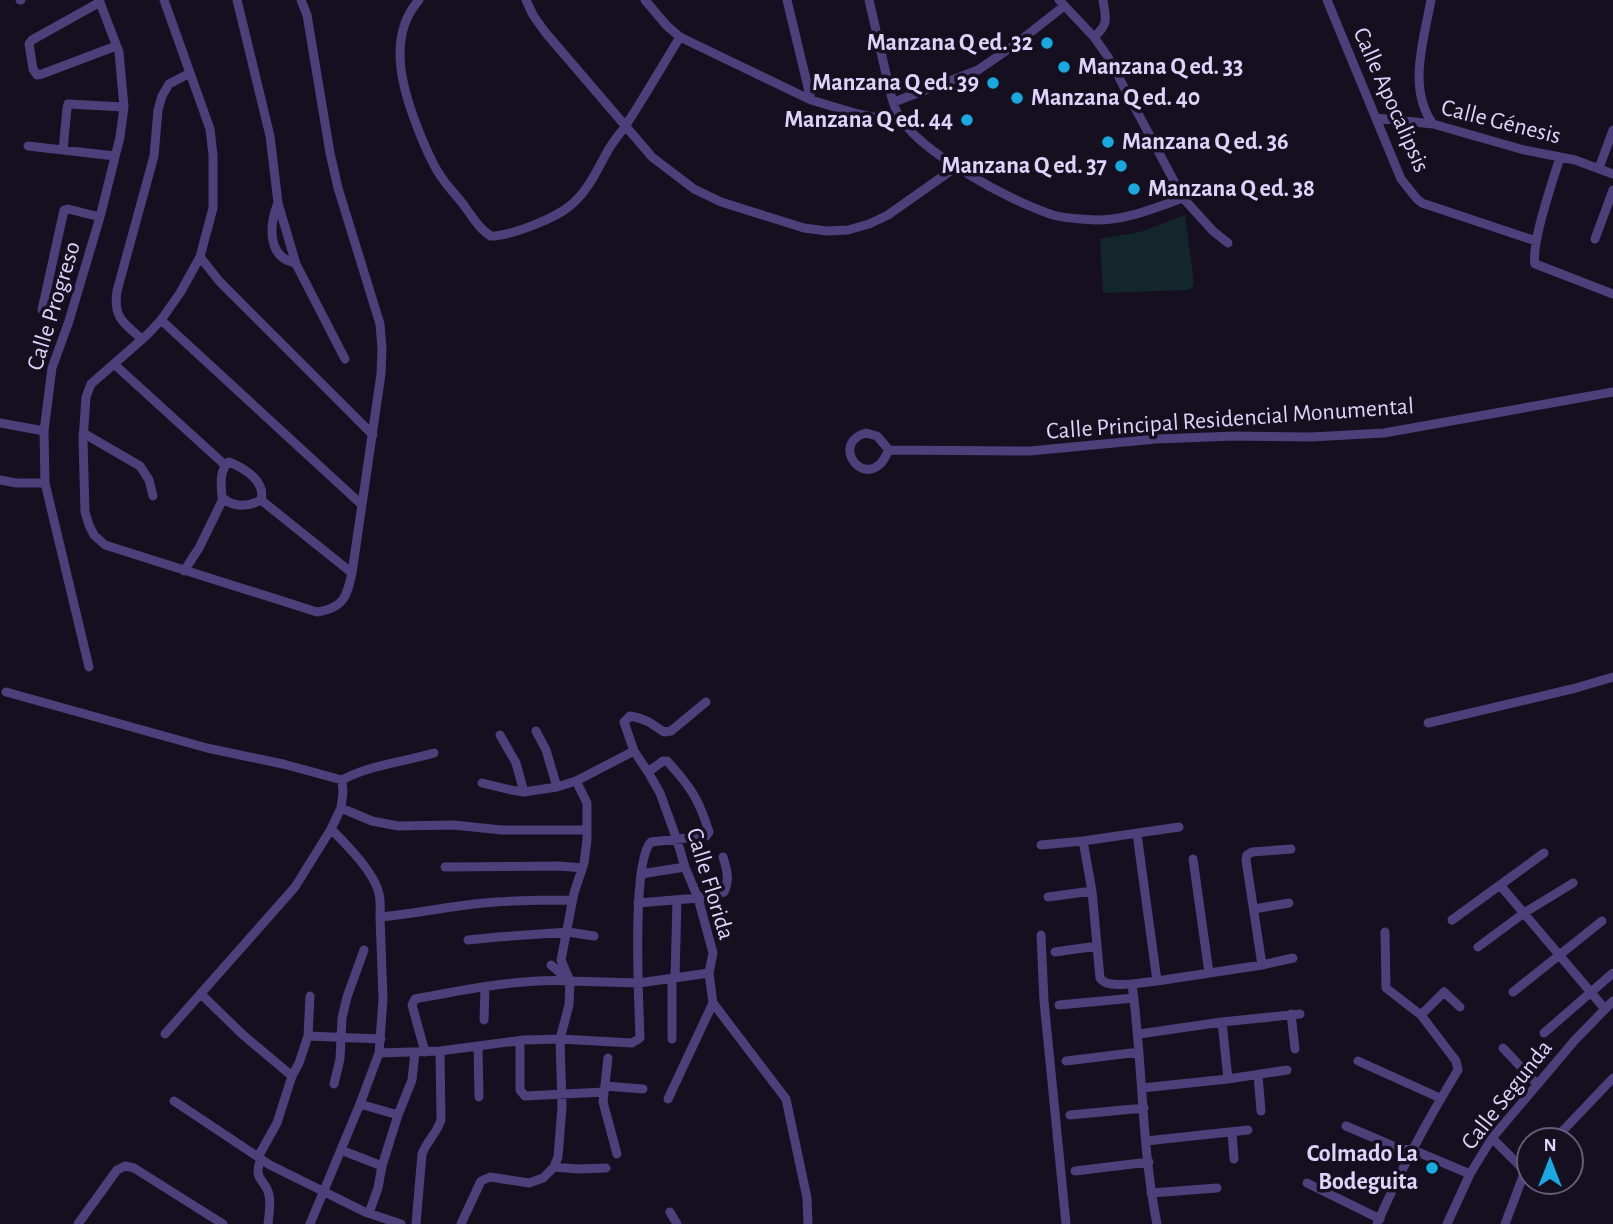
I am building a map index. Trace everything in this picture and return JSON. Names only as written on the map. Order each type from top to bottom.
[{"type":"street","points":[[164,0],[210,129],[213,208],[200,257],[180,293],[161,320],[91,384],[86,397],[83,433],[85,512],[94,535],[104,545],[317,612],[330,610],[347,595],[373,435],[382,349],[380,324],[338,188],[307,15],[301,0]]},
{"type":"street","points":[[237,0],[270,136],[278,203],[295,263],[345,359]]},
{"type":"street","points":[[419,0],[403,33],[400,56],[405,92],[432,163],[485,233],[491,236],[508,234],[552,217],[571,206],[595,176],[609,148],[680,37]]},
{"type":"street","points":[[526,0],[545,32],[652,156],[694,189],[721,202],[804,228],[848,230],[888,215],[956,167]]},
{"type":"street","points":[[645,0],[680,37],[811,100],[878,118],[897,114]]},
{"type":"street","points":[[787,0],[811,100]]},
{"type":"street","points":[[869,0],[897,114],[911,131],[956,167],[1007,195],[1056,216],[1121,219],[1183,198]]},
{"type":"street","points":[[1094,37],[1106,22],[1103,0]]},
{"type":"street","name":"Calle Apocalipsis","points":[[1327,0],[1401,179],[1417,199],[1430,206],[1536,241]]},
{"type":"street","points":[[1431,0],[1419,77],[1423,103],[1433,124]]},
{"type":"street","points":[[100,1],[32,40],[29,44],[33,69],[37,75],[42,74],[116,46]]},
{"type":"street","name":"Calle Progreso","points":[[89,667],[45,483],[44,431],[52,368],[100,217],[124,107],[118,52],[100,1]]},
{"type":"street","points":[[894,102],[978,70],[1016,44],[1062,3],[1094,37],[1108,57],[1183,198],[1206,224],[1228,243]]},
{"type":"street","points":[[142,339],[123,323],[117,314],[117,291],[155,156],[158,110],[162,96],[169,84],[190,73]]},
{"type":"street","points":[[63,150],[68,104],[124,107]]},
{"type":"street","name":"Calle Génesis","points":[[1376,118],[1433,124],[1524,150],[1575,160],[1613,174]]},
{"type":"street","points":[[1599,168],[1613,130]]},
{"type":"street","points":[[28,146],[115,156]]},
{"type":"street","points":[[1560,157],[1533,260],[1535,264],[1613,294]]},
{"type":"street","points":[[1595,239],[1613,190]]},
{"type":"street","points":[[278,203],[270,230],[278,253],[287,261],[295,263]]},
{"type":"street","points":[[42,310],[64,209],[100,217]]},
{"type":"street","points":[[200,257],[220,282],[373,435]]},
{"type":"street","points":[[161,320],[362,505]]},
{"type":"street","points":[[114,364],[225,465]]},
{"type":"street","name":"Calle Principal Residencial Monumental","points":[[889,450],[1030,451],[1156,439],[1384,433],[1613,392]]},
{"type":"street","points":[[0,423],[44,431]]},
{"type":"street","points":[[83,433],[140,466],[149,481],[153,496]]},
{"type":"street","points":[[866,433],[877,436],[889,450],[883,462],[866,469],[855,464],[850,453],[855,438],[866,433]]},
{"type":"street","points":[[184,571],[199,548],[223,499],[222,474],[225,465],[229,462],[244,470],[260,484],[261,500],[253,505],[234,505],[223,499]]},
{"type":"street","points":[[0,480],[45,483]]},
{"type":"street","points":[[261,500],[352,573]]},
{"type":"street","points":[[1428,723],[1613,677]]},
{"type":"street","points":[[6,692],[207,748],[342,780],[360,771],[434,752]]},
{"type":"street","name":"Calle Florida","points":[[706,702],[671,731],[664,732],[649,722],[630,716],[624,722],[635,751],[660,793],[698,898],[713,953],[709,973],[713,1003],[786,1099],[807,1198],[808,1224]]},
{"type":"street","points":[[536,730],[546,750],[557,787]]},
{"type":"street","points":[[500,735],[516,764],[524,792]]},
{"type":"street","points":[[482,783],[524,792],[557,787],[576,781],[635,751]]},
{"type":"street","points":[[379,1053],[440,1051],[560,1039],[632,1043],[640,1038],[638,903],[647,846],[651,842],[706,836],[709,832],[693,792],[667,761],[648,772]]},
{"type":"street","points":[[165,1034],[295,887],[341,808],[342,780]]},
{"type":"street","points":[[461,1224],[481,1181],[491,1177],[528,1183],[542,1178],[554,1167],[558,1157],[560,1039],[569,1005],[570,981],[561,960],[586,851],[587,803],[576,781]]},
{"type":"street","points":[[341,808],[372,821],[398,826],[453,825],[502,830],[587,830]]},
{"type":"street","points":[[1041,845],[1179,827]]},
{"type":"street","points":[[310,1224],[360,1104],[379,1053],[381,1040],[383,999],[379,892],[366,869],[331,829]]},
{"type":"street","points":[[1137,834],[1157,981]]},
{"type":"street","points":[[1083,841],[1092,891],[1102,981],[1132,984],[1157,981],[1293,958]]},
{"type":"street","points":[[1262,965],[1247,855],[1252,852],[1291,849]]},
{"type":"street","points":[[1452,920],[1544,853]]},
{"type":"street","points":[[638,903],[698,898],[724,892],[728,872],[723,857]]},
{"type":"street","points":[[1193,859],[1209,973]]},
{"type":"street","points":[[444,867],[582,868]]},
{"type":"street","points":[[641,874],[685,867]]},
{"type":"street","points":[[1478,947],[1573,883]]},
{"type":"street","points":[[1500,885],[1605,1009]]},
{"type":"street","points":[[1048,897],[1092,891]]},
{"type":"street","points":[[380,918],[484,903],[573,900]]},
{"type":"street","points":[[672,1039],[677,900]]},
{"type":"street","points":[[1254,909],[1289,904]]},
{"type":"street","points":[[1513,992],[1602,921]]},
{"type":"street","points":[[468,940],[568,932],[594,936]]},
{"type":"street","points":[[1307,1183],[1378,1222],[1440,1098],[1458,1070],[1458,1065],[1421,1015],[1386,988],[1385,932]]},
{"type":"street","points":[[1041,935],[1044,1001],[1066,1224]]},
{"type":"street","points":[[1055,952],[1097,946]]},
{"type":"street","points":[[334,1084],[340,1059],[342,1018],[364,950]]},
{"type":"street","points":[[551,965],[570,981]]},
{"type":"street","points":[[373,1218],[382,1166],[420,1052],[412,1005],[415,999],[550,980],[639,982],[709,973]]},
{"type":"street","points":[[1544,1033],[1613,973]]},
{"type":"street","points":[[1132,984],[1139,1034],[1151,1193],[1157,1224]]},
{"type":"street","points":[[484,1020],[485,988]]},
{"type":"street","points":[[1421,1015],[1444,992],[1460,1007]]},
{"type":"street","points":[[201,994],[242,1034],[292,1076]]},
{"type":"street","points":[[268,1224],[269,1196],[258,1173],[260,1158],[277,1123],[308,1036],[310,996]]},
{"type":"street","points":[[1059,1006],[1134,998]]},
{"type":"street","name":"Calle Segunda","points":[[1447,1224],[1470,1174],[1492,1138],[1575,1040],[1613,1001]]},
{"type":"street","points":[[668,1098],[713,1003]]},
{"type":"street","points":[[1139,1034],[1295,1014],[1295,1049]]},
{"type":"street","points":[[1222,1022],[1228,1079]]},
{"type":"street","points":[[308,1036],[381,1040]]},
{"type":"street","points":[[520,1041],[520,1090],[525,1096],[643,1088]]},
{"type":"street","points":[[478,1046],[479,1097]]},
{"type":"street","points":[[1503,1048],[1537,1084]]},
{"type":"street","points":[[416,1224],[422,1154],[426,1144],[438,1130],[441,1120],[440,1051]]},
{"type":"street","points":[[1066,1061],[1139,1052]]},
{"type":"street","points":[[608,1058],[603,1102],[617,1154]]},
{"type":"street","points":[[1358,1061],[1440,1098]]},
{"type":"street","points":[[1142,1088],[1287,1070]]},
{"type":"street","points":[[1258,1074],[1261,1111]]},
{"type":"street","points":[[1567,1126],[1613,1078]]},
{"type":"street","points":[[174,1101],[260,1158],[324,1193],[373,1218],[401,1224]]},
{"type":"street","points":[[360,1104],[398,1115]]},
{"type":"street","points":[[1070,1115],[1144,1108]]},
{"type":"street","points":[[1346,1126],[1470,1174]]},
{"type":"street","points":[[1146,1141],[1248,1130]]},
{"type":"street","points":[[1232,1132],[1234,1159]]},
{"type":"street","points":[[1492,1138],[1515,1158]]},
{"type":"street","points":[[341,1150],[382,1166]]},
{"type":"street","points":[[1075,1171],[1149,1162]]},
{"type":"street","points":[[80,1223],[117,1170],[125,1166],[134,1168],[223,1224]]},
{"type":"street","points":[[554,1167],[606,1168]]},
{"type":"street","points":[[1151,1193],[1217,1188]]},
{"type":"street","points":[[1505,1224],[1516,1196]]},
{"type":"street","points":[[670,1212],[677,1224]]},
{"type":"green space","points":[[1185,215],[1193,287],[1188,290],[1103,293],[1100,239],[1140,232]]},
{"type":"place","name":"Manzana Q ed. 32","points":[[1047,43]]},
{"type":"place","name":"Manzana Q ed. 33","points":[[1064,67]]},
{"type":"place","name":"Manzana Q ed. 39","points":[[993,83]]},
{"type":"place","name":"Manzana Q ed. 40","points":[[1017,98]]},
{"type":"place","name":"Manzana Q ed. 44","points":[[967,120]]},
{"type":"place","name":"Manzana Q ed. 36","points":[[1108,142]]},
{"type":"place","name":"Manzana Q ed. 37","points":[[1121,166]]},
{"type":"place","name":"Manzana Q ed. 38","points":[[1134,189]]},
{"type":"place","name":"Colmado La Bodeguita","points":[[1432,1168]]}]
